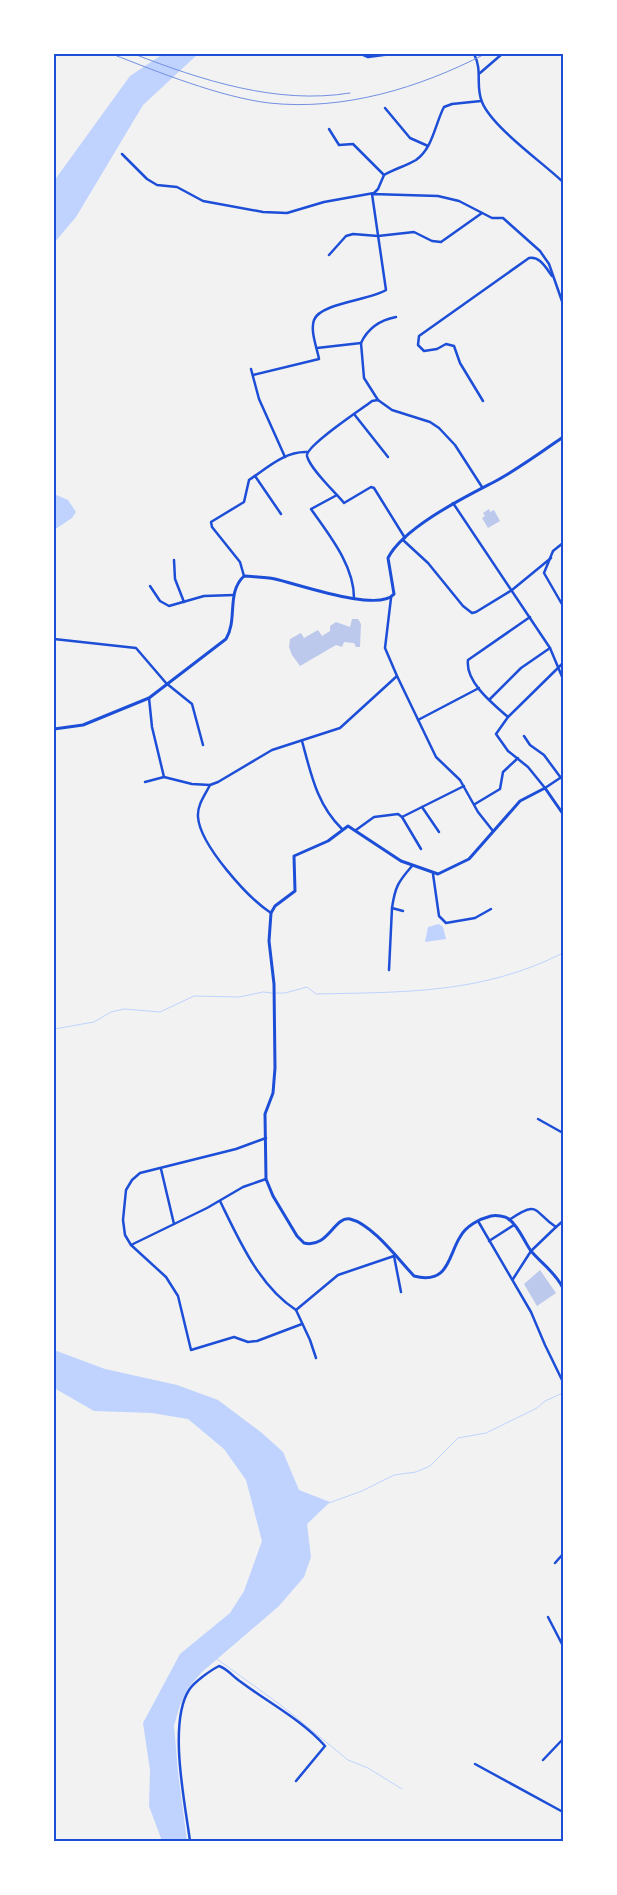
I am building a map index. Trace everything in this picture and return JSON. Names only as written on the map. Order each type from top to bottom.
[{"type":"street","points":[[361,54],[368,57],[391,54]]},
{"type":"street","points":[[474,54],[480,65],[481,101],[490,116],[563,182]]},
{"type":"street","points":[[480,73],[502,54]]},
{"type":"street","points":[[372,194],[378,189],[384,175],[416,160],[428,146],[444,108],[452,104],[481,101]]},
{"type":"street","points":[[386,108],[410,138],[428,146]]},
{"type":"street","points":[[329,128],[339,145],[353,144],[384,175]]},
{"type":"street","points":[[122,154],[147,179],[157,185],[177,187],[203,201],[263,212],[287,213],[324,202],[372,194],[438,196],[459,201],[492,218],[503,218],[540,251],[549,264],[563,304]]},
{"type":"street","points":[[253,375],[318,359],[313,322],[317,315],[386,290],[372,194]]},
{"type":"street","points":[[329,255],[346,236],[353,234],[378,236],[414,232],[432,241],[441,242],[482,213]]},
{"type":"street","points":[[483,401],[460,364],[454,346],[446,344],[437,349],[424,351],[418,346],[419,336],[529,258],[534,257],[540,261],[554,280]]},
{"type":"street","points":[[396,317],[386,319],[366,331],[361,343],[364,378],[378,400],[392,410],[430,422],[439,428],[455,445],[482,487]]},
{"type":"street","points":[[317,348],[361,343]]},
{"type":"street","points":[[251,369],[259,399],[285,456]]},
{"type":"street","points":[[244,576],[240,562],[212,527],[211,523],[244,502],[247,481],[285,456],[299,452],[308,452],[327,434],[372,401],[378,400]]},
{"type":"street","points":[[354,414],[388,457]]},
{"type":"street","points":[[494,831],[464,786],[436,756],[384,648],[391,598],[394,594],[388,558],[404,539],[453,503],[520,467],[563,437]]},
{"type":"street","points":[[308,452],[312,466],[345,503],[373,487],[404,539],[428,563],[463,606],[472,613],[512,590],[551,558]]},
{"type":"street","points":[[255,476],[281,514]]},
{"type":"street","points":[[337,494],[310,509],[324,527],[346,565],[353,580],[354,598]]},
{"type":"street","points":[[453,503],[550,648],[563,679]]},
{"type":"street","points":[[563,543],[553,551],[544,573],[563,606]]},
{"type":"street","points":[[174,560],[175,579],[184,602]]},
{"type":"street","points":[[54,729],[83,725],[149,698],[166,683],[226,639],[232,630],[234,595],[239,580],[244,576],[273,579],[365,600],[386,600],[391,598]]},
{"type":"street","points":[[150,586],[166,605],[174,606],[204,596],[234,595]]},
{"type":"street","points":[[508,717],[479,688],[468,669],[468,660],[530,617]]},
{"type":"street","points":[[54,639],[134,647],[166,683],[193,706],[202,745]]},
{"type":"street","points":[[490,699],[520,668],[550,648]]},
{"type":"street","points":[[563,663],[508,717],[496,734],[508,751],[518,758],[545,788],[563,814]]},
{"type":"street","points":[[271,913],[224,867],[200,826],[198,807],[210,785],[272,750],[340,728],[397,676]]},
{"type":"street","points":[[418,720],[479,688]]},
{"type":"street","points":[[149,698],[152,727],[164,776]]},
{"type":"street","points":[[524,736],[530,745],[544,755],[562,777],[520,802],[466,862],[442,874],[433,874],[395,858],[348,826],[328,841],[294,856],[295,891],[275,906],[271,913],[269,941],[274,984],[275,1085],[265,1114],[266,1179],[273,1196],[296,1236],[304,1243],[316,1243],[323,1240],[340,1222],[350,1219],[367,1227],[414,1276],[423,1278],[443,1271],[449,1264],[458,1239],[464,1231],[478,1220],[494,1216],[509,1220],[514,1225],[531,1251],[557,1276],[563,1288]]},
{"type":"street","points":[[302,741],[319,798],[328,814],[342,829]]},
{"type":"street","points":[[475,804],[500,789],[503,772],[518,758]]},
{"type":"street","points":[[145,782],[164,776],[192,784],[210,785]]},
{"type":"street","points":[[402,817],[464,786]]},
{"type":"street","points":[[422,807],[439,832]]},
{"type":"street","points":[[356,830],[374,817],[398,814],[402,817],[421,849]]},
{"type":"street","points":[[389,970],[392,908],[397,883],[412,866]]},
{"type":"street","points":[[433,874],[439,916],[446,923],[474,918],[491,909]]},
{"type":"street","points":[[392,908],[403,911]]},
{"type":"street","points":[[538,1119],[563,1134]]},
{"type":"street","points":[[266,1138],[236,1149],[140,1173],[132,1180],[126,1190],[123,1220],[125,1235],[131,1245],[156,1265],[166,1276],[178,1296],[191,1350],[234,1337],[248,1342],[257,1341],[302,1324]]},
{"type":"street","points":[[161,1169],[174,1224]]},
{"type":"street","points":[[131,1245],[220,1201],[243,1187],[266,1179]]},
{"type":"street","points":[[220,1201],[247,1254],[265,1281],[296,1310],[316,1358]]},
{"type":"street","points":[[509,1220],[522,1211],[531,1209],[544,1215],[556,1227]]},
{"type":"street","points":[[478,1220],[488,1241],[531,1312],[544,1345],[563,1382]]},
{"type":"street","points":[[512,1280],[531,1251],[563,1221]]},
{"type":"street","points":[[488,1241],[514,1225]]},
{"type":"street","points":[[394,1256],[401,1292]]},
{"type":"street","points":[[296,1310],[338,1276],[394,1256]]},
{"type":"street","points":[[556,1563],[563,1554]]},
{"type":"street","points":[[548,1617],[563,1646]]},
{"type":"street","points":[[190,1841],[179,1752],[180,1719],[189,1690],[219,1666],[284,1711],[325,1746],[296,1781]]},
{"type":"street","points":[[543,1760],[563,1739]]},
{"type":"street","points":[[475,1764],[563,1812]]},
{"type":"water","points":[[163,54],[198,54],[143,105],[76,217],[54,243],[54,181],[130,76]]},
{"type":"water","points":[[54,494],[68,500],[76,512],[72,518],[54,530]]},
{"type":"water","points":[[439,924],[443,927],[446,939],[425,942],[428,927]]},
{"type":"water","points":[[54,1350],[105,1369],[177,1385],[218,1400],[262,1433],[283,1452],[299,1490],[330,1502],[307,1524],[311,1557],[304,1577],[279,1606],[202,1672],[188,1688],[180,1705],[174,1726],[187,1841],[162,1841],[149,1806],[150,1770],[143,1723],[180,1654],[230,1613],[244,1591],[262,1541],[246,1480],[224,1449],[188,1419],[152,1413],[94,1411],[54,1388]]},
{"type":"building","points":[[489,509],[490,512],[494,510],[500,521],[488,528],[482,518],[485,516],[483,513]]},
{"type":"building","points":[[352,619],[358,619],[361,624],[360,647],[356,647],[354,643],[344,642],[342,647],[336,645],[300,666],[289,647],[290,639],[301,633],[304,638],[318,630],[322,636],[330,631],[330,626],[336,622],[350,627]]},
{"type":"building","points":[[540,1270],[556,1293],[537,1306],[524,1284]]},
{"type":"waterway","points":[[276,993],[285,993],[307,987],[316,994],[381,993],[443,988],[503,976],[563,953]]},
{"type":"waterway","points":[[54,1029],[94,1022],[111,1012],[124,1009],[160,1012],[194,996],[239,997],[263,992],[272,993]]},
{"type":"waterway","points":[[329,1503],[362,1491],[394,1475],[416,1472],[430,1466],[458,1438],[486,1433],[563,1393]]},
{"type":"waterway","points":[[217,1659],[282,1706],[348,1760],[368,1768],[402,1789]]},
{"type":"railway","points":[[112,54],[210,90],[250,100],[297,105],[353,100],[407,87],[485,54]]},
{"type":"railway","points":[[134,54],[213,81],[267,93],[295,96],[323,96],[350,93]]}]
